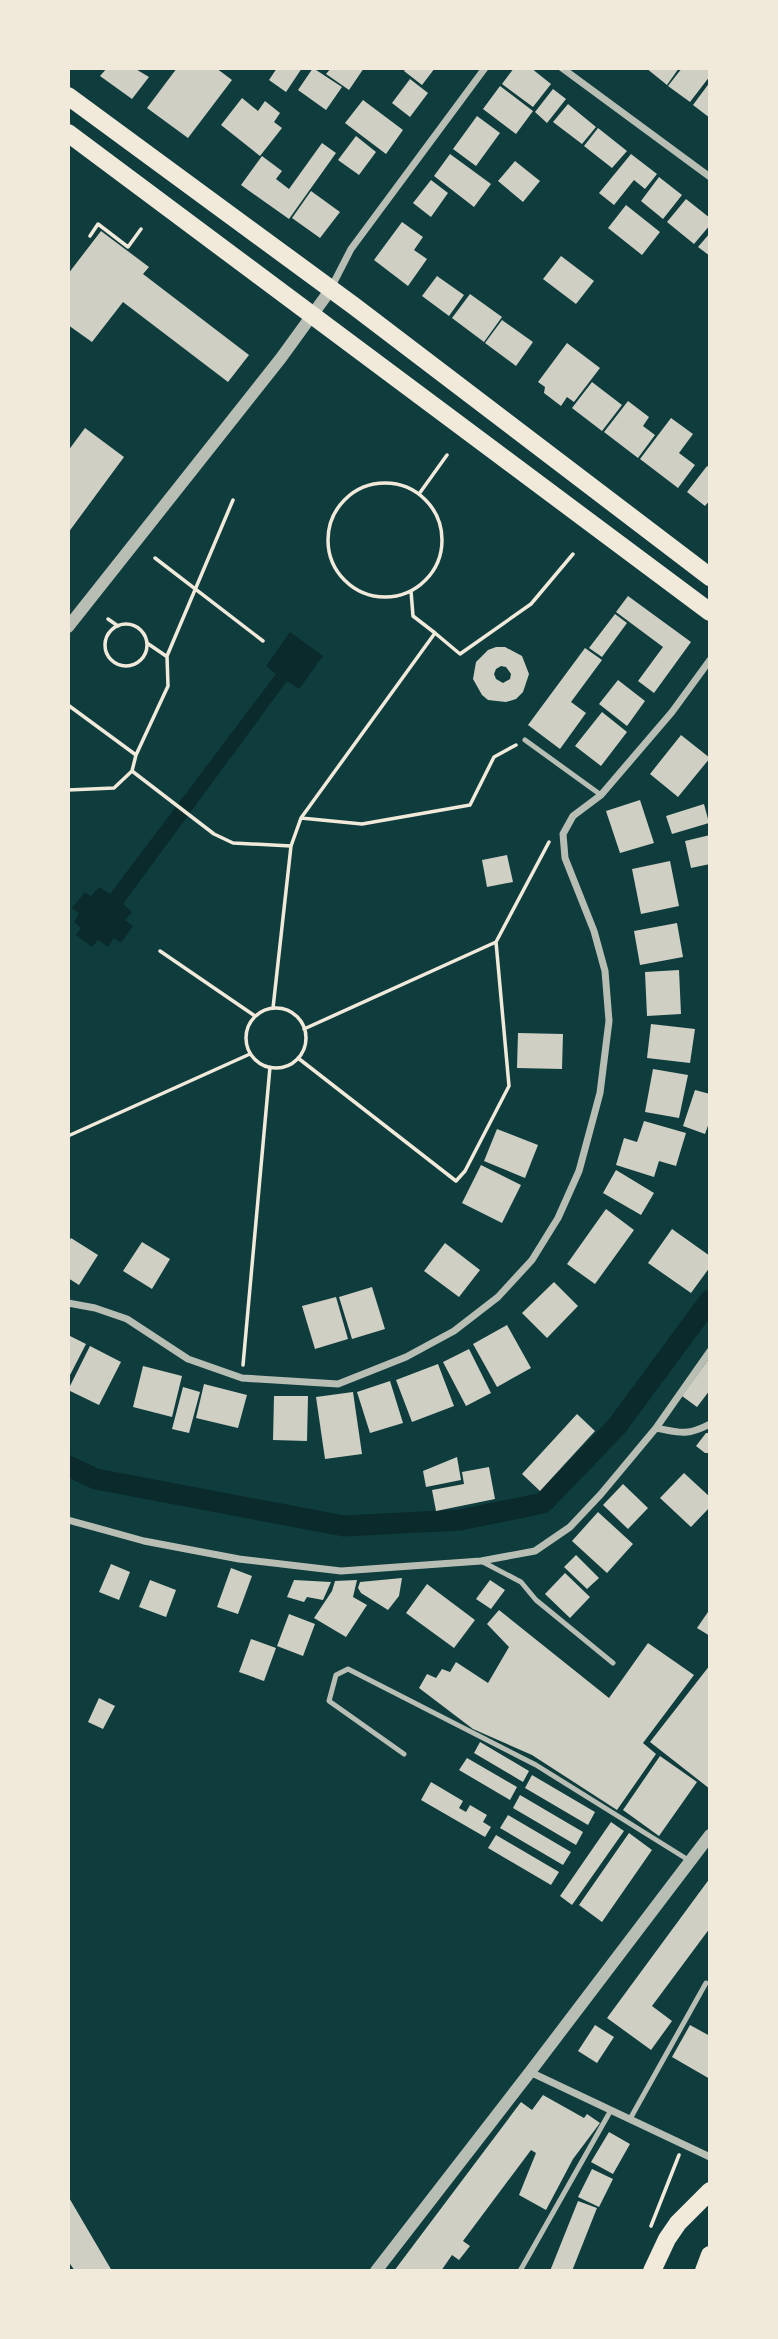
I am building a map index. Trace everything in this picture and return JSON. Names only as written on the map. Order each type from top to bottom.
[{"type":"main road","points":[[68,96],[331,289],[710,577]]},
{"type":"main road","points":[[68,133],[710,612]]},
{"type":"main road","points":[[652,2271],[678,2223],[709,2194]]},
{"type":"main road","points":[[704,2271],[710,2255]]},
{"type":"street","points":[[68,627],[314,315],[331,289],[351,249],[485,68]]},
{"type":"street","points":[[562,68],[710,177]]},
{"type":"street","points":[[68,1303],[96,1308],[127,1319],[188,1359],[242,1378],[338,1384],[406,1357],[454,1331],[498,1297],[533,1260],[558,1218],[579,1171],[600,1093],[609,1021],[605,971],[594,931],[565,858],[564,834],[573,816],[601,795],[672,712],[710,660]]},
{"type":"street","points":[[68,1520],[144,1541],[225,1556],[341,1571],[481,1561],[535,1551],[570,1527],[656,1428],[710,1351]]},
{"type":"street","points":[[656,1428],[684,1434],[710,1424]]},
{"type":"street","points":[[376,2271],[710,1835]]},
{"type":"street","points":[[530,2072],[710,2157]]},
{"type":"lane","points":[[525,740],[601,795]]},
{"type":"lane","points":[[481,1561],[521,1581],[536,1600],[613,1663]]},
{"type":"lane","points":[[404,1754],[329,1701],[336,1675],[348,1669],[480,1735],[536,1765],[690,1861]]},
{"type":"lane","points":[[630,2119],[706,1983]]},
{"type":"lane","points":[[520,2271],[611,2110]]},
{"type":"path","points":[[90,236],[98,224],[128,247],[141,229]]},
{"type":"path","points":[[419,494],[447,455]]},
{"type":"path","points":[[384,482],[402,485],[419,494],[433,508],[440,525],[442,545],[437,563],[427,580],[411,591],[393,597],[374,597],[357,590],[342,579],[332,563],[328,536],[329,526],[337,509],[349,495],[366,486],[384,482]]},
{"type":"path","points":[[68,790],[114,788],[132,771],[136,755],[168,686],[167,656],[233,500]]},
{"type":"path","points":[[411,591],[413,616],[460,654],[531,604],[573,554]]},
{"type":"path","points":[[155,558],[263,641]]},
{"type":"path","points":[[108,619],[118,626]]},
{"type":"path","points":[[131,624],[142,631],[147,643],[147,650],[139,662],[133,665],[112,661],[106,648],[108,635],[118,626],[131,624]]},
{"type":"path","points":[[273,1008],[291,846],[301,818],[435,633]]},
{"type":"path","points":[[147,643],[167,656]]},
{"type":"path","points":[[68,705],[136,755]]},
{"type":"path","points":[[301,818],[362,824],[470,805],[494,757],[525,740]]},
{"type":"path","points":[[132,771],[214,834],[233,843],[291,846]]},
{"type":"path","points":[[298,1058],[456,1181],[465,1171],[509,1086],[496,942],[550,840],[564,834]]},
{"type":"path","points":[[304,1029],[496,942]]},
{"type":"path","points":[[160,951],[255,1016]]},
{"type":"path","points":[[273,1008],[293,1013],[304,1029],[306,1039],[298,1058],[281,1068],[270,1068],[262,1065],[250,1054],[246,1034],[255,1016],[263,1010],[273,1008]]},
{"type":"path","points":[[68,1136],[250,1054]]},
{"type":"path","points":[[242,1378],[270,1068]]},
{"type":"path","points":[[649,2231],[683,2143]]},
{"type":"water","points":[[290,632],[323,656],[299,689],[287,681],[123,904],[132,912],[125,920],[133,926],[121,943],[114,938],[108,947],[98,940],[92,947],[76,935],[81,928],[74,922],[79,913],[72,908],[85,892],[91,896],[99,887],[110,894],[276,674],[266,666]]},
{"type":"building","points":[[107,68],[134,68],[149,77],[132,99],[100,76]]},
{"type":"building","points":[[177,68],[216,68],[232,80],[188,138],[147,108]]},
{"type":"building","points":[[277,68],[302,68],[286,92],[269,80]]},
{"type":"building","points":[[313,68],[342,87],[326,110],[298,90]]},
{"type":"building","points":[[331,68],[364,68],[349,90],[326,74]]},
{"type":"building","points":[[406,68],[435,68],[422,85],[404,71]]},
{"type":"building","points":[[514,68],[531,68],[551,84],[533,107],[502,84]]},
{"type":"building","points":[[646,68],[679,68],[667,85]]},
{"type":"building","points":[[682,68],[710,68],[710,76],[690,102],[668,86]]},
{"type":"building","points":[[410,79],[428,93],[410,117],[392,103]]},
{"type":"building","points":[[710,82],[710,118],[693,105]]},
{"type":"building","points":[[500,86],[533,111],[516,134],[483,109]]},
{"type":"building","points":[[553,89],[566,99],[547,123],[535,112]]},
{"type":"building","points":[[242,98],[258,111],[265,101],[280,113],[274,122],[282,128],[260,156],[221,125]]},
{"type":"building","points":[[363,100],[403,130],[386,154],[345,123]]},
{"type":"building","points":[[568,104],[596,127],[582,144],[553,122]]},
{"type":"building","points":[[477,116],[500,133],[476,166],[453,149]]},
{"type":"building","points":[[598,128],[627,151],[612,168],[584,146]]},
{"type":"building","points":[[356,136],[376,152],[359,175],[338,160]]},
{"type":"building","points":[[322,143],[336,153],[289,219],[241,185],[262,156],[282,171],[276,179],[289,189]]},
{"type":"building","points":[[450,154],[491,184],[474,207],[434,176]]},
{"type":"building","points":[[631,154],[657,174],[645,189],[634,180],[614,205],[599,193]]},
{"type":"building","points":[[515,161],[540,181],[523,202],[498,181]]},
{"type":"building","points":[[659,177],[682,195],[663,219],[641,201]]},
{"type":"building","points":[[431,180],[448,193],[431,217],[413,203]]},
{"type":"building","points":[[311,191],[340,212],[320,238],[292,218]]},
{"type":"building","points":[[686,199],[710,218],[710,225],[694,244],[667,222]]},
{"type":"building","points":[[626,205],[660,232],[642,255],[608,228]]},
{"type":"building","points":[[402,222],[423,237],[414,250],[427,259],[408,286],[374,260]]},
{"type":"building","points":[[101,231],[149,267],[143,274],[249,355],[228,382],[123,302],[92,342],[68,325],[68,274]]},
{"type":"building","points":[[710,233],[710,256],[698,247]]},
{"type":"building","points":[[561,256],[594,281],[576,304],[543,279]]},
{"type":"building","points":[[437,276],[464,295],[449,316],[422,296]]},
{"type":"building","points":[[470,294],[502,317],[484,342],[452,318]]},
{"type":"building","points":[[502,320],[533,342],[516,366],[485,343]]},
{"type":"building","points":[[567,343],[600,368],[574,402],[567,397],[561,406],[544,393],[545,387],[538,382]]},
{"type":"building","points":[[592,382],[622,405],[602,431],[572,408]]},
{"type":"building","points":[[628,401],[649,417],[643,426],[655,435],[638,458],[604,432]]},
{"type":"building","points":[[671,418],[693,434],[679,453],[695,465],[678,488],[640,459]]},
{"type":"building","points":[[85,428],[124,457],[68,533],[68,451]]},
{"type":"building","points":[[707,466],[710,468],[710,500],[705,506],[687,492]]},
{"type":"building","points":[[628,596],[691,642],[654,693],[638,681],[663,647],[616,612]]},
{"type":"building","points":[[615,614],[627,623],[602,657],[589,648]]},
{"type":"building","points":[[505,647],[522,656],[529,674],[523,692],[516,699],[506,702],[488,700],[482,695],[473,679],[476,662],[488,650]],"holes":[[[501,666],[506,667],[511,674],[510,679],[503,683],[496,679],[494,674]]]},
{"type":"building","points":[[585,648],[602,660],[571,702],[586,713],[560,749],[528,725]]},
{"type":"building","points":[[618,680],[645,701],[627,726],[599,704]]},
{"type":"building","points":[[602,712],[627,732],[601,766],[575,746]]},
{"type":"building","points":[[681,735],[710,758],[678,797],[650,774]]},
{"type":"building","points":[[640,800],[654,843],[620,853],[606,811]]},
{"type":"building","points":[[704,804],[709,823],[672,834],[666,816]]},
{"type":"building","points":[[710,835],[710,864],[691,868],[685,841]]},
{"type":"building","points":[[507,855],[513,882],[487,887],[482,860]]},
{"type":"building","points":[[670,861],[679,906],[641,914],[632,869]]},
{"type":"building","points":[[677,923],[683,957],[640,965],[634,931]]},
{"type":"building","points":[[679,970],[681,1014],[647,1016],[645,972]]},
{"type":"building","points":[[651,1024],[695,1029],[690,1063],[647,1058]]},
{"type":"building","points":[[518,1033],[563,1034],[562,1069],[517,1068]]},
{"type":"building","points":[[653,1069],[688,1075],[679,1118],[645,1112]]},
{"type":"building","points":[[695,1090],[710,1094],[710,1120],[705,1134],[683,1126]]},
{"type":"building","points":[[644,1121],[686,1133],[676,1166],[659,1161],[654,1177],[616,1165],[624,1138],[637,1142]]},
{"type":"building","points":[[497,1129],[538,1145],[525,1178],[484,1161]]},
{"type":"building","points":[[481,1165],[521,1185],[502,1223],[462,1203]]},
{"type":"building","points":[[616,1170],[654,1193],[641,1215],[603,1193]]},
{"type":"building","points":[[606,1209],[634,1230],[595,1284],[567,1264]]},
{"type":"building","points":[[672,1229],[710,1256],[710,1267],[691,1293],[648,1263]]},
{"type":"building","points":[[71,1238],[98,1255],[79,1285],[68,1278],[68,1243]]},
{"type":"building","points":[[142,1242],[170,1259],[152,1289],[123,1271]]},
{"type":"building","points":[[445,1243],[480,1270],[459,1297],[424,1271]]},
{"type":"building","points":[[554,1282],[578,1306],[547,1338],[522,1313]]},
{"type":"building","points":[[372,1287],[385,1329],[352,1339],[339,1297]]},
{"type":"building","points":[[336,1297],[348,1339],[315,1349],[302,1306]]},
{"type":"building","points":[[507,1325],[531,1368],[497,1387],[473,1344]]},
{"type":"building","points":[[68,1335],[86,1344],[68,1379]]},
{"type":"building","points":[[90,1346],[121,1362],[99,1405],[68,1390]]},
{"type":"building","points":[[469,1349],[491,1393],[466,1406],[443,1362]]},
{"type":"building","points":[[710,1357],[710,1390],[697,1407],[682,1396]]},
{"type":"building","points":[[438,1364],[454,1406],[412,1422],[396,1380]]},
{"type":"building","points":[[143,1366],[182,1376],[172,1417],[133,1407]]},
{"type":"building","points":[[390,1381],[403,1423],[370,1433],[357,1392]]},
{"type":"building","points":[[204,1384],[247,1395],[238,1428],[196,1418]]},
{"type":"building","points":[[183,1387],[200,1392],[189,1433],[172,1429]]},
{"type":"building","points":[[353,1392],[362,1454],[325,1459],[316,1397]]},
{"type":"building","points":[[274,1396],[308,1396],[307,1441],[273,1440]]},
{"type":"building","points":[[577,1414],[595,1431],[540,1491],[522,1474]]},
{"type":"building","points":[[706,1433],[710,1433],[710,1453],[705,1453],[696,1446]]},
{"type":"building","points":[[457,1457],[461,1480],[426,1487],[423,1471]]},
{"type":"building","points":[[489,1467],[495,1499],[436,1511],[432,1490],[464,1484],[462,1472]]},
{"type":"building","points":[[684,1473],[710,1497],[710,1507],[691,1527],[660,1498]]},
{"type":"building","points":[[623,1484],[648,1508],[628,1529],[603,1505]]},
{"type":"building","points":[[598,1512],[633,1544],[607,1573],[572,1541]]},
{"type":"building","points":[[576,1555],[599,1578],[587,1589],[564,1567]]},
{"type":"building","points":[[111,1564],[130,1572],[119,1600],[99,1592]]},
{"type":"building","points":[[231,1568],[252,1576],[238,1614],[217,1607]]},
{"type":"building","points":[[565,1573],[590,1597],[570,1618],[545,1594]]},
{"type":"building","points":[[402,1578],[399,1596],[388,1610],[361,1593],[358,1588],[360,1582]]},
{"type":"building","points":[[150,1580],[176,1590],[166,1617],[139,1607]]},
{"type":"building","points":[[294,1580],[331,1582],[323,1600],[307,1597],[304,1602],[287,1597]]},
{"type":"building","points":[[357,1580],[353,1597],[367,1605],[346,1637],[314,1618],[332,1591],[335,1581]]},
{"type":"building","points":[[490,1580],[505,1590],[491,1609],[476,1599]]},
{"type":"building","points":[[427,1584],[475,1620],[454,1648],[406,1613]]},
{"type":"building","points":[[710,1609],[710,1636],[697,1628]]},
{"type":"building","points":[[499,1610],[609,1698],[648,1643],[694,1675],[643,1743],[656,1754],[617,1810],[532,1755],[473,1729],[419,1688],[427,1674],[436,1678],[442,1669],[450,1672],[456,1662],[488,1683],[509,1647],[487,1624]]},
{"type":"building","points":[[289,1614],[315,1624],[303,1656],[277,1646]]},
{"type":"building","points":[[251,1639],[276,1648],[264,1681],[239,1672]]},
{"type":"building","points":[[710,1665],[710,1789],[650,1742]]},
{"type":"building","points":[[99,1698],[115,1706],[103,1729],[88,1722]]},
{"type":"building","points":[[480,1742],[529,1771],[523,1782],[474,1753]]},
{"type":"building","points":[[660,1756],[697,1782],[659,1836],[623,1810]]},
{"type":"building","points":[[467,1758],[517,1787],[510,1800],[459,1770]]},
{"type":"building","points":[[532,1775],[595,1812],[588,1825],[525,1788]]},
{"type":"building","points":[[431,1782],[463,1801],[459,1808],[466,1812],[470,1805],[487,1815],[483,1822],[491,1827],[485,1837],[421,1800]]},
{"type":"building","points":[[520,1795],[583,1832],[576,1845],[513,1808]]},
{"type":"building","points":[[508,1815],[571,1852],[563,1865],[500,1828]]},
{"type":"building","points":[[611,1822],[624,1831],[572,1905],[560,1896]]},
{"type":"building","points":[[629,1833],[652,1850],[602,1922],[579,1905]]},
{"type":"building","points":[[496,1835],[559,1872],[551,1885],[488,1848]]},
{"type":"building","points":[[710,1878],[710,1928],[652,2006],[672,2021],[651,2050],[607,2018]]},
{"type":"building","points":[[595,2025],[614,2037],[597,2063],[578,2051]]},
{"type":"building","points":[[690,2025],[710,2036],[710,2079],[672,2057]]},
{"type":"building","points":[[543,2095],[584,2118],[587,2114],[600,2123],[573,2159],[546,2210],[519,2195],[536,2153],[531,2150],[463,2241],[470,2246],[459,2260],[452,2255],[441,2271],[394,2271],[521,2102],[532,2110]]},
{"type":"building","points":[[609,2132],[630,2144],[613,2174],[591,2162]]},
{"type":"building","points":[[592,2169],[613,2179],[599,2207],[578,2197]]},
{"type":"building","points":[[68,2196],[112,2271],[75,2271],[68,2261]]},
{"type":"building","points":[[578,2201],[597,2208],[572,2271],[550,2271]]},
{"type":"waterway","points":[[68,1466],[96,1479],[344,1526],[460,1520],[543,1503],[617,1426],[710,1300]]}]
